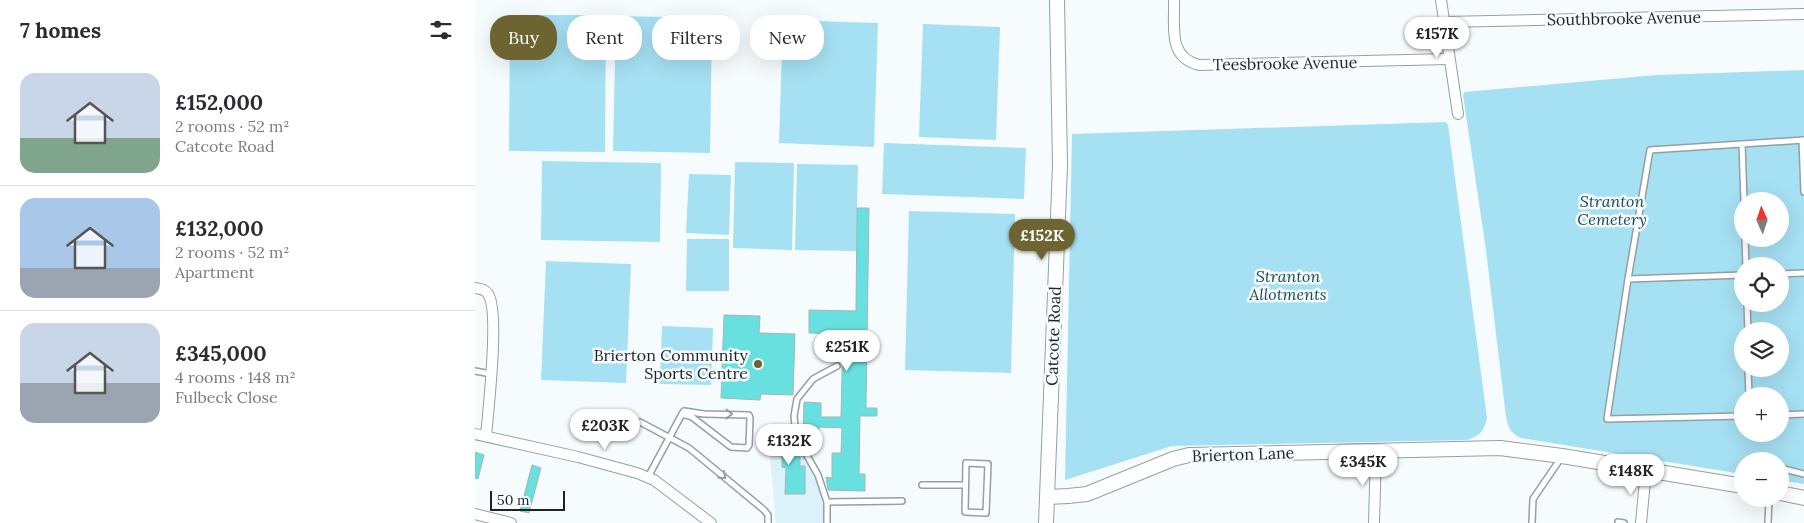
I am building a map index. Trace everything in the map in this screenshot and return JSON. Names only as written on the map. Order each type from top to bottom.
[{"type":"street","name":"Catcote Road","points":[[1046,523],[1060,165],[1057,0]]},
{"type":"street","name":"Teesbrooke Avenue","points":[[1174,0],[1175,45],[1185,60],[1199,65],[1449,59]]},
{"type":"street","points":[[1441,0],[1449,59],[1459,97],[1458,114]]},
{"type":"street","name":"Southbrooke Avenue","points":[[1444,22],[1804,14]]},
{"type":"street","points":[[475,288],[485,290],[490,295],[493,309],[492,374],[486,436]]},
{"type":"street","points":[[475,434],[578,457],[648,477],[711,523]]},
{"type":"street","name":"Brierton Lane","points":[[1047,497],[1087,494],[1173,459],[1189,455],[1376,450],[1500,448],[1562,456],[1734,485]]},
{"type":"street","points":[[1374,523],[1376,450]]},
{"type":"street","points":[[1641,523],[1646,470]]},
{"type":"street","points":[[1789,495],[1804,498]]},
{"type":"street","points":[[475,514],[504,522]]},
{"type":"lane","points":[[1734,416],[1607,419],[1650,150],[1803,140],[1804,192]]},
{"type":"lane","points":[[1741,144],[1744,192]]},
{"type":"lane","points":[[1789,274],[1804,273]]},
{"type":"lane","points":[[1628,279],[1734,275]]},
{"type":"lane","points":[[827,523],[827,502],[819,474],[796,436],[794,416],[797,399],[813,379],[837,366]]},
{"type":"lane","points":[[475,371],[492,374]]},
{"type":"lane","points":[[648,477],[683,411],[704,414],[749,415],[749,444],[747,448],[731,447],[692,417],[682,414]]},
{"type":"lane","points":[[1789,415],[1804,414]]},
{"type":"lane","points":[[640,422],[689,448],[764,510],[768,515],[768,523]]},
{"type":"lane","points":[[1532,523],[1533,500],[1562,456]]},
{"type":"lane","points":[[966,463],[988,464],[986,513],[965,512],[965,486],[966,463]]},
{"type":"lane","points":[[1789,470],[1804,474]]},
{"type":"lane","points":[[922,485],[965,486]]},
{"type":"lane","points":[[827,502],[902,501]]},
{"type":"lane","points":[[1768,523],[1769,507]]},
{"type":"shaded area","points":[[792,425],[795,440],[814,474],[823,502],[823,523],[776,523],[767,427]]},
{"type":"green space","points":[[557,15],[567,15],[567,60],[606,60],[605,152],[509,151],[510,60],[557,60]]},
{"type":"green space","points":[[642,17],[652,17],[652,60],[711,60],[710,153],[613,151],[615,60],[642,60]]},
{"type":"green space","points":[[824,21],[878,23],[874,147],[779,143],[782,60],[824,60]]},
{"type":"green space","points":[[923,24],[1000,27],[996,140],[919,137]]},
{"type":"green space","name":"Stranton Cemetery","points":[[1804,70],[1804,484],[1789,482],[1789,452],[1734,452],[1734,473],[1521,438],[1512,432],[1506,417],[1486,250],[1464,92],[1657,75]]},
{"type":"green space","name":"Stranton Allotments","points":[[1446,122],[1448,125],[1487,418],[1480,433],[1467,440],[1172,446],[1065,480],[1072,134]]},
{"type":"green space","points":[[884,143],[1026,148],[1024,199],[882,194]]},
{"type":"green space","points":[[542,161],[661,163],[660,242],[541,240]]},
{"type":"green space","points":[[735,162],[794,163],[792,250],[733,248]]},
{"type":"green space","points":[[797,164],[858,165],[856,251],[795,250]]},
{"type":"green space","points":[[689,174],[731,175],[729,235],[686,233]]},
{"type":"green space","points":[[909,211],[1015,214],[1011,373],[905,370]]},
{"type":"green space","points":[[687,239],[729,239],[729,291],[686,291]]},
{"type":"green space","points":[[546,261],[631,264],[626,383],[541,380]]},
{"type":"green space","points":[[662,326],[713,328],[711,385],[660,384]]},
{"type":"building","points":[[857,208],[869,208],[866,408],[877,408],[877,416],[860,416],[859,474],[865,474],[865,491],[828,490],[826,477],[832,478],[832,453],[841,453],[842,428],[819,427],[819,433],[803,433],[804,402],[821,403],[821,417],[841,417],[843,334],[809,333],[809,310],[856,311]]},
{"type":"building","name":"Brierton Community Sports Centre","points":[[724,315],[760,316],[759,333],[795,334],[793,395],[761,394],[760,400],[721,398]]},
{"type":"building","points":[[769,437],[785,437],[784,451],[800,452],[800,466],[805,466],[805,494],[785,494],[786,468],[782,467],[782,456],[768,455]]},
{"type":"building","points":[[475,452],[484,455],[478,479],[475,478]]},
{"type":"building","points":[[532,465],[541,468],[529,513],[520,511]]},
{"type":"place","name":"Brierton Community Sports Centre","points":[[758,364]]}]
